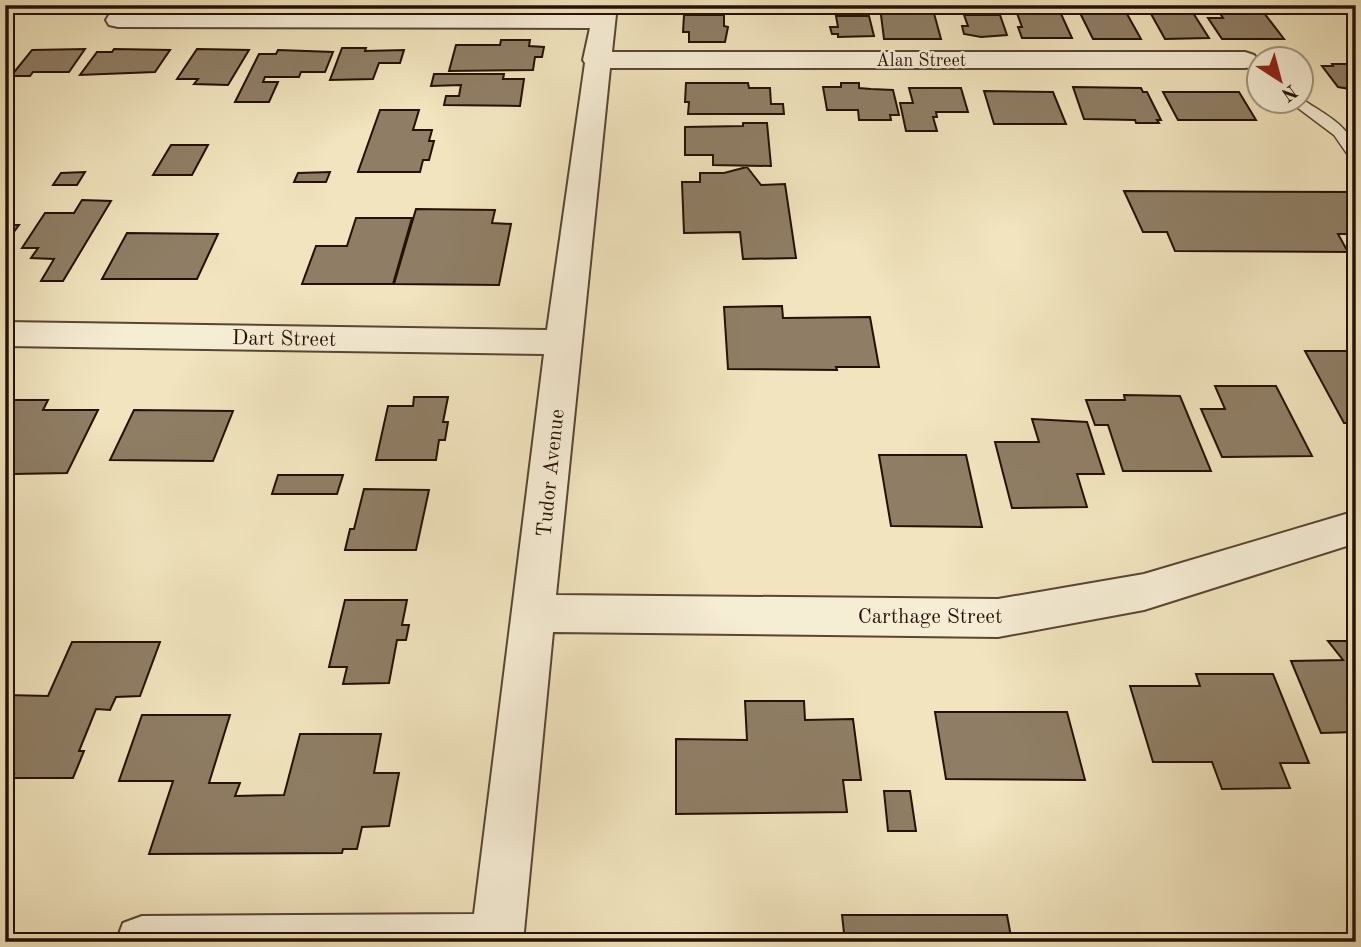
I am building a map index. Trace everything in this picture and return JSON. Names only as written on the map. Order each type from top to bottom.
[{"type":"street","points":[[118,20],[604,13]]},
{"type":"street","name":"Tudor Avenue","points":[[497,941],[536,613],[596,60],[604,13]]},
{"type":"street","name":"Alan Street","points":[[596,60],[1246,66]]},
{"type":"street","name":"Dart Street","points":[[5,334],[564,342]]},
{"type":"street","name":"Carthage Street","points":[[536,613],[998,618],[1144,592],[1356,527]]},
{"type":"street","points":[[142,942],[497,941]]},
{"type":"lane","points":[[1316,116],[1339,132],[1356,155]]},
{"type":"building","points":[[767,5],[768,7],[704,7]]},
{"type":"building","points":[[1014,5],[1057,5],[1072,38],[1022,38],[1018,27],[1022,27]]},
{"type":"building","points":[[1076,5],[1122,5],[1141,39],[1093,39]]},
{"type":"building","points":[[1146,5],[1188,5],[1209,38],[1165,39]]},
{"type":"building","points":[[932,6],[941,39],[884,39],[880,7]]},
{"type":"building","points":[[1217,9],[1261,9],[1284,39],[1222,39],[1208,18],[1223,18]]},
{"type":"building","points":[[684,15],[724,15],[724,26],[728,27],[725,42],[689,42],[689,32],[683,32]]},
{"type":"building","points":[[964,15],[1000,15],[1007,35],[981,37],[964,34],[962,26],[968,26]]},
{"type":"building","points":[[836,16],[869,16],[874,36],[838,37],[838,34],[832,34],[830,27],[838,27]]},
{"type":"building","points":[[501,40],[530,40],[529,46],[544,47],[542,57],[535,57],[533,70],[449,71],[456,45],[500,45]]},
{"type":"building","points":[[342,48],[366,48],[365,51],[404,50],[400,63],[379,63],[373,79],[330,80]]},
{"type":"building","points":[[85,49],[69,72],[33,72],[30,76],[11,76],[32,50]]},
{"type":"building","points":[[114,49],[170,50],[155,72],[80,75],[97,52],[112,52]]},
{"type":"building","points":[[197,49],[249,50],[228,85],[194,84],[198,79],[177,79]]},
{"type":"building","points":[[278,50],[333,52],[325,72],[301,72],[299,77],[265,77],[263,82],[278,82],[269,102],[235,102],[259,54],[276,54]]},
{"type":"building","points":[[1332,64],[1356,64],[1356,90],[1338,87],[1322,66],[1333,66]]},
{"type":"building","points":[[434,74],[504,74],[503,79],[524,79],[520,106],[444,105],[446,96],[459,96],[461,85],[431,86]]},
{"type":"building","points":[[686,83],[748,83],[749,88],[770,88],[771,104],[783,104],[784,114],[688,114],[689,102],[685,102]]},
{"type":"building","points":[[841,83],[859,83],[859,88],[893,90],[899,115],[890,115],[891,120],[859,120],[858,110],[827,110],[823,87],[841,87]]},
{"type":"building","points":[[1073,87],[1141,88],[1143,92],[1147,92],[1161,120],[1157,120],[1159,123],[1136,123],[1135,120],[1084,119]]},
{"type":"building","points":[[909,88],[961,88],[968,112],[936,112],[937,117],[933,117],[937,131],[906,131],[900,103],[913,103]]},
{"type":"building","points":[[984,91],[1053,92],[1066,124],[994,124]]},
{"type":"building","points":[[1163,92],[1239,92],[1246,104],[1246,116],[1254,116],[1256,120],[1178,120]]},
{"type":"building","points":[[380,110],[419,110],[413,130],[432,130],[429,141],[434,141],[429,160],[423,160],[420,172],[358,172]]},
{"type":"building","points":[[743,123],[767,123],[771,166],[713,165],[713,155],[685,155],[685,127],[743,126]]},
{"type":"building","points":[[171,145],[208,145],[192,175],[153,175]]},
{"type":"building","points":[[747,167],[761,185],[785,184],[796,258],[743,259],[740,232],[684,233],[682,182],[700,182],[700,173],[724,173]]},
{"type":"building","points":[[85,172],[77,185],[53,185],[61,173]]},
{"type":"building","points":[[330,172],[326,182],[294,182],[298,173]]},
{"type":"building","points":[[1124,191],[1356,192],[1356,234],[1338,234],[1348,252],[1175,251],[1167,232],[1143,232]]},
{"type":"building","points":[[82,200],[111,201],[63,281],[41,281],[54,259],[31,258],[38,248],[22,248],[45,213],[74,213]]},
{"type":"building","points":[[416,209],[495,210],[492,223],[511,224],[499,285],[394,284]]},
{"type":"building","points":[[356,218],[412,218],[393,284],[302,284],[316,246],[347,246]]},
{"type":"building","points":[[5,225],[19,225],[5,244]]},
{"type":"building","points":[[127,233],[218,234],[197,279],[102,279]]},
{"type":"building","points":[[782,306],[783,318],[870,317],[879,367],[836,367],[837,370],[728,369],[724,307]]},
{"type":"building","points":[[1305,351],[1356,351],[1356,423],[1344,423]]},
{"type":"building","points":[[1215,386],[1276,386],[1312,456],[1222,457],[1201,409],[1225,409]]},
{"type":"building","points":[[1124,395],[1180,396],[1211,471],[1123,471],[1108,425],[1095,425],[1086,400],[1125,400]]},
{"type":"building","points":[[414,397],[448,397],[443,422],[448,422],[445,440],[439,440],[436,460],[376,460],[388,406],[413,406]]},
{"type":"building","points":[[5,400],[48,400],[43,410],[98,410],[67,473],[14,474],[5,491]]},
{"type":"building","points":[[134,410],[233,411],[213,461],[110,460]]},
{"type":"building","points":[[1032,419],[1087,422],[1104,474],[1077,474],[1087,507],[1012,508],[995,442],[1039,442]]},
{"type":"building","points":[[879,455],[966,455],[982,527],[891,526]]},
{"type":"building","points":[[278,475],[343,475],[337,494],[272,494]]},
{"type":"building","points":[[364,489],[429,490],[416,550],[345,550],[350,529],[354,529]]},
{"type":"building","points":[[345,600],[407,600],[402,625],[409,625],[406,640],[397,640],[389,683],[343,684],[347,667],[329,667]]},
{"type":"building","points":[[1328,641],[1356,641],[1356,732],[1321,733],[1291,661],[1343,660]]},
{"type":"building","points":[[72,642],[160,642],[140,696],[116,697],[110,710],[96,709],[79,751],[84,751],[73,778],[7,778],[13,774],[5,774],[7,695],[48,696]]},
{"type":"building","points":[[1196,674],[1273,674],[1309,763],[1280,763],[1290,788],[1222,789],[1212,762],[1153,762],[1130,686],[1200,686]]},
{"type":"building","points":[[745,701],[804,701],[805,720],[853,719],[861,780],[843,780],[847,812],[676,814],[676,739],[747,740]]},
{"type":"building","points":[[935,712],[1067,712],[1085,780],[946,779]]},
{"type":"building","points":[[142,715],[230,715],[209,783],[240,783],[235,796],[284,795],[300,734],[381,734],[374,773],[399,773],[389,826],[362,827],[357,849],[343,849],[342,853],[149,854],[173,781],[119,781]]},
{"type":"building","points":[[884,791],[910,791],[916,831],[888,831]]},
{"type":"building","points":[[842,915],[1007,915],[1012,942],[845,942]]}]
